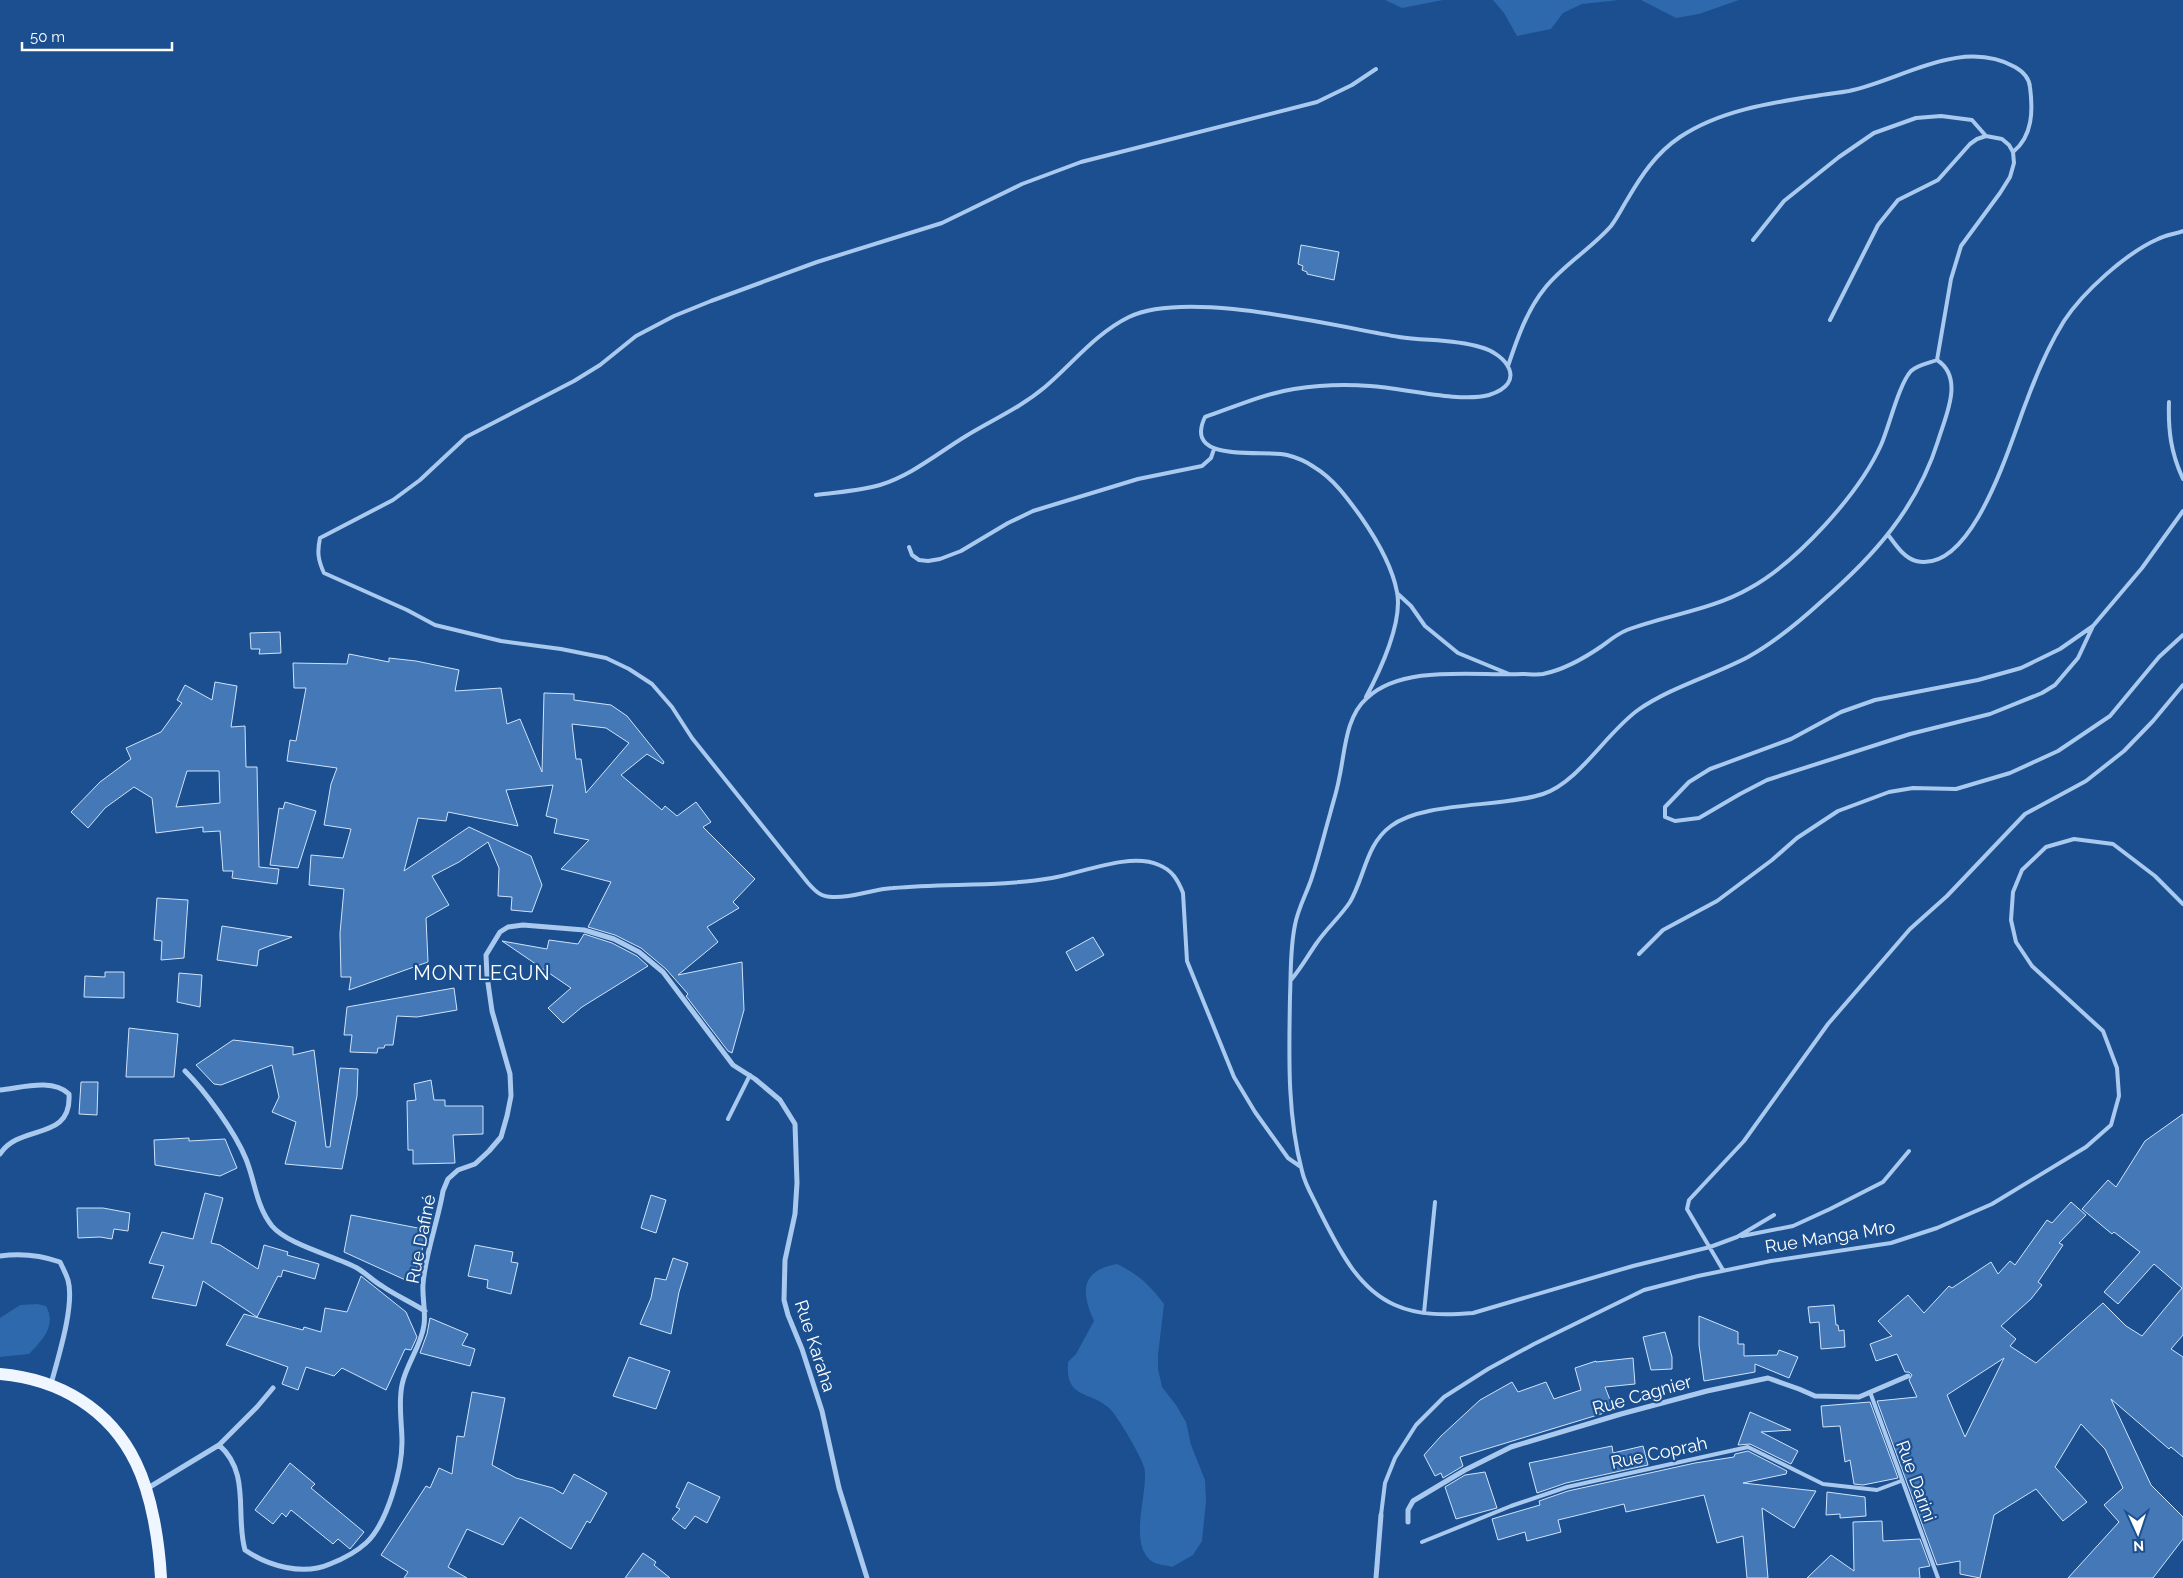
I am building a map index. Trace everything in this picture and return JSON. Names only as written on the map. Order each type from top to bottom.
[{"type":"main road","points":[[0,1374],[20,1376],[51,1384],[67,1391],[105,1421],[124,1442],[137,1464],[151,1510],[160,1560],[161,1578]]},
{"type":"street","name":"Rue Dafiné","points":[[220,1445],[226,1450],[236,1466],[242,1510],[241,1538],[244,1550],[259,1560],[288,1568],[318,1570],[347,1557],[367,1542],[390,1502],[402,1444],[402,1386],[407,1367],[420,1339],[424,1324],[423,1283],[443,1191],[448,1179],[458,1170],[475,1164],[489,1152],[500,1137],[511,1096],[510,1074],[492,1011],[487,976],[486,955],[500,932],[508,927],[523,925],[584,930],[614,939],[639,952],[663,972],[733,1065],[750,1075]]},
{"type":"street","points":[[185,1072],[238,1142],[247,1160],[262,1209],[272,1226],[280,1234],[358,1268],[382,1286],[425,1311]]},
{"type":"street","name":"Rue Karaha","points":[[750,1075],[780,1100],[795,1124],[797,1184],[795,1214],[785,1260],[784,1300],[822,1411],[839,1488],[867,1578]]},
{"type":"street","points":[[0,1090],[49,1085],[62,1088],[69,1094],[70,1106],[62,1120],[55,1126],[19,1137],[4,1147],[0,1154]]},
{"type":"street","points":[[0,1256],[14,1254],[42,1256],[60,1262],[68,1281],[69,1301],[62,1344],[51,1384]]},
{"type":"street","name":"Rue Cagnier","points":[[1408,1522],[1408,1510],[1413,1501],[1465,1470],[1511,1447],[1621,1414],[1707,1391],[1768,1378],[1815,1396],[1859,1397],[1908,1376]]},
{"type":"street","points":[[145,1489],[220,1445],[273,1388]]},
{"type":"street","name":"Rue Manga Mro","points":[[1376,1578],[1381,1515]]},
{"type":"lane","points":[[1508,366],[1520,331],[1545,288],[1612,225],[1637,182],[1654,158],[1678,139],[1702,124],[1746,109],[1876,85],[1908,71],[1937,62],[1990,56],[2001,59],[2023,72],[2030,83],[2031,118],[2028,131],[2020,146],[2013,152]]},
{"type":"lane","points":[[1301,1167],[1288,1158],[1255,1112],[1234,1077],[1188,962],[1182,893],[1179,883],[1172,872],[1159,864],[1124,862],[1050,878],[972,886],[894,888],[834,897],[820,895],[808,884],[692,738],[672,707],[652,684],[629,669],[606,658],[561,649],[501,641],[435,626],[407,610],[324,574],[318,561],[317,550],[320,538],[393,500],[420,480],[466,437],[574,381],[600,365],[636,336],[674,316],[809,265],[942,223],[1022,184],[1081,162],[1317,102],[1352,85],[1376,70]]},
{"type":"lane","points":[[1752,240],[1784,201],[1839,157],[1874,133],[1916,118],[1941,116],[1972,120],[1986,136]]},
{"type":"lane","points":[[1830,320],[1878,225],[1898,200],[1938,180],[1970,144],[1986,136],[2002,139],[2013,152],[2014,163],[2010,177],[1962,246],[1951,279],[1938,360]]},
{"type":"lane","points":[[1889,536],[1898,548],[1916,561],[1934,560],[1949,554],[1962,541],[1979,517],[1998,476],[2034,379],[2064,321],[2084,295],[2122,262],[2158,239],[2183,231]]},
{"type":"lane","points":[[816,495],[877,486],[924,464],[967,435],[1009,413],[1043,388],[1104,333],[1130,317],[1164,308],[1218,309],[1272,315],[1397,336],[1465,342],[1486,348],[1508,366],[1511,374],[1510,382],[1506,388],[1490,394],[1473,398],[1370,386],[1329,385],[1292,389],[1252,400],[1205,417],[1202,425],[1202,434],[1206,443],[1214,449],[1250,454],[1286,455],[1313,466],[1328,477],[1349,500],[1372,534],[1390,566],[1398,594],[1397,614],[1393,631],[1378,674],[1354,716],[1346,740],[1340,776],[1312,878],[1295,922],[1291,948],[1288,1056],[1293,1112],[1301,1167],[1306,1187],[1334,1241],[1359,1278],[1372,1290],[1394,1305],[1424,1313],[1447,1315],[1474,1313],[1633,1266],[1710,1247],[1737,1237],[1794,1226],[1883,1182],[1910,1151]]},
{"type":"lane","points":[[1291,980],[1304,966],[1316,944],[1349,904],[1361,880],[1376,838],[1392,824],[1418,813],[1503,802],[1545,793],[1580,768],[1605,739],[1638,710],[1695,680],[1752,655],[1796,624],[1854,574],[1889,536],[1920,488],[1937,444],[1952,394],[1951,378],[1945,365],[1938,360]]},
{"type":"lane","points":[[1365,699],[1397,680],[1424,676],[1544,674],[1599,649],[1622,632],[1727,600],[1755,586],[1791,558],[1834,513],[1862,478],[1878,450],[1889,426],[1901,389],[1912,369],[1938,360]]},
{"type":"lane","points":[[2169,402],[2168,427],[2172,452],[2183,479]]},
{"type":"lane","points":[[909,547],[912,555],[919,560],[940,559],[961,551],[1008,523],[1034,511],[1138,479],[1202,466],[1211,458],[1214,449]]},
{"type":"lane","points":[[2093,626],[2060,648],[2021,668],[1978,680],[1875,700],[1841,712],[1791,739],[1710,769],[1689,782],[1665,807],[1665,817],[1676,821],[1699,818],[1767,780],[1910,734],[1990,714],[2055,685],[2078,658],[2093,626],[2142,568],[2183,511]]},
{"type":"lane","points":[[1398,594],[1411,606],[1425,626],[1458,653],[1511,675]]},
{"type":"lane","points":[[1639,954],[1663,930],[1718,901],[1772,860],[1797,838],[1838,811],[1889,792],[1913,788],[1956,789],[2010,773],[2058,751],[2110,716],[2159,657],[2183,635]]},
{"type":"lane","points":[[1723,1270],[1687,1208],[1689,1200],[1744,1142],[1828,1024],[1910,929],[1947,896],[2025,814],[2086,781],[2124,751],[2154,721],[2183,685]]},
{"type":"lane","name":"Rue Manga Mro","points":[[1381,1515],[1385,1483],[1392,1465],[1416,1425],[1444,1397],[1495,1365],[1644,1290],[1723,1270],[1839,1249],[1891,1243],[1937,1228],[1992,1204],[2086,1148],[2111,1125],[2119,1096],[2117,1068],[2103,1031],[2032,966],[2016,942],[2011,920],[2012,892],[2022,870],[2046,848],[2074,839],[2113,844],[2155,876],[2183,904]]},
{"type":"lane","points":[[728,1119],[750,1075]]},
{"type":"lane","points":[[1424,1313],[1435,1202]]},
{"type":"lane","points":[[1737,1237],[1774,1215]]},
{"type":"lane","name":"Rue Darini","points":[[1870,1392],[1938,1578]]},
{"type":"lane","name":"Rue Coprah","points":[[1422,1542],[1511,1506],[1567,1487],[1748,1447],[1823,1484],[1877,1490],[1901,1481]]},
{"type":"shaded area","points":[[1385,0],[1443,0],[1402,8]]},
{"type":"shaded area","points":[[1493,0],[1619,0],[1582,4],[1563,13],[1551,29],[1517,36],[1504,13]]},
{"type":"shaded area","points":[[1641,0],[1739,0],[1699,14],[1676,18]]},
{"type":"shaded area","points":[[1117,1264],[1132,1272],[1143,1281],[1164,1304],[1158,1355],[1158,1369],[1162,1387],[1186,1422],[1191,1445],[1205,1480],[1206,1501],[1202,1541],[1193,1555],[1172,1567],[1153,1562],[1145,1554],[1141,1544],[1140,1531],[1145,1477],[1144,1467],[1134,1445],[1109,1408],[1102,1402],[1075,1389],[1070,1383],[1068,1374],[1068,1362],[1076,1354],[1094,1321],[1086,1292],[1090,1277],[1105,1267]]},
{"type":"shaded area","points":[[37,1304],[46,1306],[49,1313],[49,1326],[43,1338],[29,1354],[0,1357],[0,1318],[20,1305]]},
{"type":"building","points":[[1301,245],[1339,252],[1334,280],[1307,274],[1307,272],[1302,270],[1303,266],[1298,264]]},
{"type":"building","points":[[280,632],[281,653],[259,654],[260,649],[251,649],[250,633]]},
{"type":"building","points":[[349,654],[389,662],[389,658],[416,661],[459,670],[455,691],[501,688],[507,724],[520,719],[542,772],[544,693],[574,694],[574,700],[611,705],[627,716],[664,762],[663,764],[647,754],[621,775],[662,810],[665,806],[677,816],[696,802],[711,822],[703,827],[755,879],[733,902],[739,908],[707,927],[718,942],[678,975],[742,962],[744,1010],[732,1053],[728,1051],[686,996],[688,994],[666,969],[641,948],[615,935],[588,927],[611,882],[561,869],[589,840],[554,833],[557,819],[546,816],[553,785],[506,790],[518,826],[448,812],[446,821],[418,818],[404,871],[469,827],[531,856],[542,885],[532,912],[511,910],[512,897],[498,896],[499,868],[488,842],[459,862],[432,876],[449,905],[426,918],[428,962],[349,990],[351,977],[341,977],[340,933],[344,889],[309,885],[311,855],[343,858],[351,829],[324,825],[331,784],[337,768],[287,761],[290,740],[296,741],[306,688],[294,688],[293,663],[347,664]],"holes":[[[572,724],[606,728],[629,743],[586,793],[581,759],[576,759]]]},
{"type":"building","points":[[215,682],[237,686],[231,727],[245,726],[246,767],[257,767],[259,867],[279,869],[277,884],[232,878],[233,871],[223,871],[220,831],[203,832],[203,827],[156,833],[152,798],[134,787],[105,808],[88,828],[71,812],[100,782],[131,759],[126,748],[161,732],[182,703],[177,700],[185,685],[212,700]],"holes":[[[187,771],[219,771],[220,803],[176,807]]]},
{"type":"building","points":[[285,802],[316,811],[298,868],[270,865],[279,808],[283,809]]},
{"type":"building","points":[[157,898],[188,900],[184,958],[161,960],[162,941],[154,940]]},
{"type":"building","points":[[222,926],[292,937],[259,950],[257,966],[217,960]]},
{"type":"building","points":[[584,934],[612,943],[637,956],[648,966],[582,1007],[563,1023],[548,1008],[571,988],[502,941],[547,949],[549,940],[578,944]]},
{"type":"building","points":[[1093,937],[1104,955],[1076,971],[1066,952]]},
{"type":"building","points":[[105,972],[124,972],[124,998],[84,997],[85,976],[105,977]]},
{"type":"building","points":[[179,973],[202,975],[200,1007],[177,1002]]},
{"type":"building","points":[[454,988],[457,1010],[417,1017],[397,1016],[393,1045],[385,1045],[384,1048],[378,1048],[377,1053],[350,1052],[352,1035],[344,1035],[347,1007]]},
{"type":"building","points":[[129,1028],[178,1034],[174,1077],[126,1077]]},
{"type":"building","points":[[233,1040],[293,1047],[293,1055],[314,1050],[326,1147],[330,1147],[340,1068],[358,1069],[357,1096],[342,1169],[285,1164],[296,1122],[272,1112],[279,1097],[272,1065],[221,1085],[214,1084],[196,1065]]},
{"type":"building","points":[[431,1080],[434,1100],[445,1100],[445,1106],[483,1106],[483,1134],[453,1135],[455,1163],[413,1164],[413,1150],[408,1150],[407,1101],[416,1100],[414,1084]]},
{"type":"building","points":[[81,1082],[98,1082],[97,1115],[79,1114]]},
{"type":"building","points":[[2183,1114],[2183,1335],[2171,1349],[2183,1357],[2183,1457],[2171,1447],[2169,1449],[2111,1399],[2151,1485],[2183,1517],[2183,1539],[2153,1578],[2068,1578],[2119,1522],[2104,1505],[2123,1488],[2105,1449],[2081,1424],[2055,1467],[2087,1502],[2063,1521],[2036,1489],[1994,1515],[1980,1578],[1960,1574],[1960,1561],[1937,1565],[1877,1401],[1917,1397],[1909,1380],[1912,1375],[1909,1372],[1905,1372],[1897,1354],[1876,1361],[1870,1344],[1892,1336],[1878,1321],[1908,1295],[1924,1313],[1949,1286],[1952,1288],[1991,1262],[1998,1274],[2010,1261],[2015,1265],[2047,1220],[2052,1223],[2071,1202],[2086,1215],[2059,1243],[2063,1245],[2038,1282],[2042,1285],[2031,1299],[2001,1326],[2016,1339],[2010,1346],[2036,1363],[2103,1303],[2126,1326],[2142,1336],[2182,1288],[2154,1264],[2118,1304],[2104,1292],[2140,1252],[2114,1232],[2112,1234],[2082,1209],[2108,1180],[2116,1187],[2145,1141]],"holes":[[[2004,1358],[1965,1437],[1947,1395]]]},
{"type":"building","points":[[189,1138],[189,1141],[225,1139],[237,1168],[220,1176],[155,1165],[154,1140]]},
{"type":"building","points":[[205,1193],[223,1198],[211,1243],[220,1245],[258,1269],[264,1245],[288,1252],[287,1255],[319,1264],[315,1279],[283,1270],[281,1277],[278,1276],[257,1317],[203,1281],[196,1306],[152,1298],[164,1266],[149,1263],[162,1232],[193,1239]]},
{"type":"building","points":[[651,1195],[666,1200],[656,1233],[641,1228]]},
{"type":"building","points":[[77,1208],[103,1208],[130,1213],[128,1231],[114,1229],[112,1239],[100,1237],[78,1238]]},
{"type":"building","points":[[351,1215],[428,1230],[412,1283],[344,1252]]},
{"type":"building","points":[[475,1245],[513,1252],[511,1262],[518,1263],[511,1294],[487,1288],[488,1280],[468,1276]]},
{"type":"building","points":[[673,1258],[688,1263],[679,1292],[671,1334],[640,1324],[651,1298],[655,1278],[666,1280]]},
{"type":"building","points":[[361,1276],[406,1312],[417,1337],[411,1350],[405,1349],[386,1390],[342,1368],[334,1376],[306,1367],[298,1390],[282,1384],[288,1367],[226,1345],[244,1314],[303,1330],[304,1327],[321,1332],[325,1308],[347,1312]]},
{"type":"building","points":[[1834,1305],[1836,1325],[1838,1325],[1839,1331],[1844,1330],[1845,1347],[1821,1349],[1819,1322],[1810,1323],[1808,1307]]},
{"type":"building","points":[[1699,1316],[1738,1332],[1738,1344],[1744,1344],[1744,1356],[1777,1355],[1779,1350],[1798,1357],[1789,1378],[1755,1364],[1755,1372],[1704,1381],[1699,1345]]},
{"type":"building","points":[[430,1318],[468,1334],[462,1345],[475,1349],[470,1366],[420,1353],[427,1334]]},
{"type":"building","points":[[1665,1332],[1672,1357],[1672,1369],[1651,1370],[1643,1337]]},
{"type":"building","points":[[629,1357],[670,1371],[656,1409],[613,1396]]},
{"type":"building","points":[[1633,1358],[1635,1384],[1605,1387],[1614,1410],[1460,1457],[1463,1466],[1443,1478],[1441,1473],[1435,1476],[1424,1455],[1441,1436],[1480,1400],[1512,1382],[1518,1392],[1546,1382],[1554,1399],[1581,1390],[1575,1368],[1596,1361]]},
{"type":"building","points":[[472,1392],[505,1398],[492,1465],[516,1478],[553,1488],[563,1494],[574,1474],[607,1493],[590,1523],[587,1521],[571,1549],[520,1517],[503,1545],[467,1529],[448,1567],[467,1578],[404,1578],[408,1572],[381,1555],[426,1486],[430,1488],[439,1468],[452,1474],[457,1436],[464,1437]]},
{"type":"building","points":[[1870,1402],[1898,1478],[1863,1485],[1854,1484],[1850,1460],[1845,1462],[1840,1426],[1823,1427],[1821,1406]]},
{"type":"building","points":[[1750,1412],[1791,1430],[1761,1432],[1798,1451],[1791,1464],[1750,1444],[1738,1445]]},
{"type":"building","points":[[1612,1446],[1613,1453],[1643,1446],[1648,1465],[1566,1483],[1537,1493],[1529,1463]]},
{"type":"building","points":[[1748,1451],[1787,1471],[1786,1474],[1743,1483],[1816,1491],[1794,1528],[1762,1508],[1768,1578],[1747,1578],[1743,1536],[1717,1543],[1704,1495],[1626,1512],[1624,1504],[1558,1520],[1561,1532],[1527,1541],[1525,1532],[1498,1540],[1492,1519],[1540,1505],[1539,1501],[1568,1491],[1695,1463],[1734,1457],[1735,1454]]},
{"type":"building","points":[[290,1463],[315,1484],[311,1488],[364,1532],[350,1549],[338,1539],[333,1544],[291,1510],[286,1517],[282,1513],[273,1524],[255,1510]]},
{"type":"building","points":[[1485,1472],[1497,1508],[1456,1519],[1445,1487],[1465,1475]]},
{"type":"building","points":[[688,1482],[720,1497],[707,1523],[695,1516],[685,1529],[672,1519],[680,1509],[676,1507]]},
{"type":"building","points":[[1827,1492],[1865,1497],[1866,1516],[1840,1518],[1840,1514],[1826,1515]]},
{"type":"building","points":[[1882,1521],[1883,1541],[1920,1539],[1930,1566],[1919,1568],[1920,1578],[1807,1578],[1831,1555],[1854,1571],[1853,1522]]},
{"type":"building","points":[[643,1553],[656,1562],[654,1565],[670,1578],[625,1578]]},
{"type":"district","name":"MONTLEGUN","points":[[482,973]]}]
